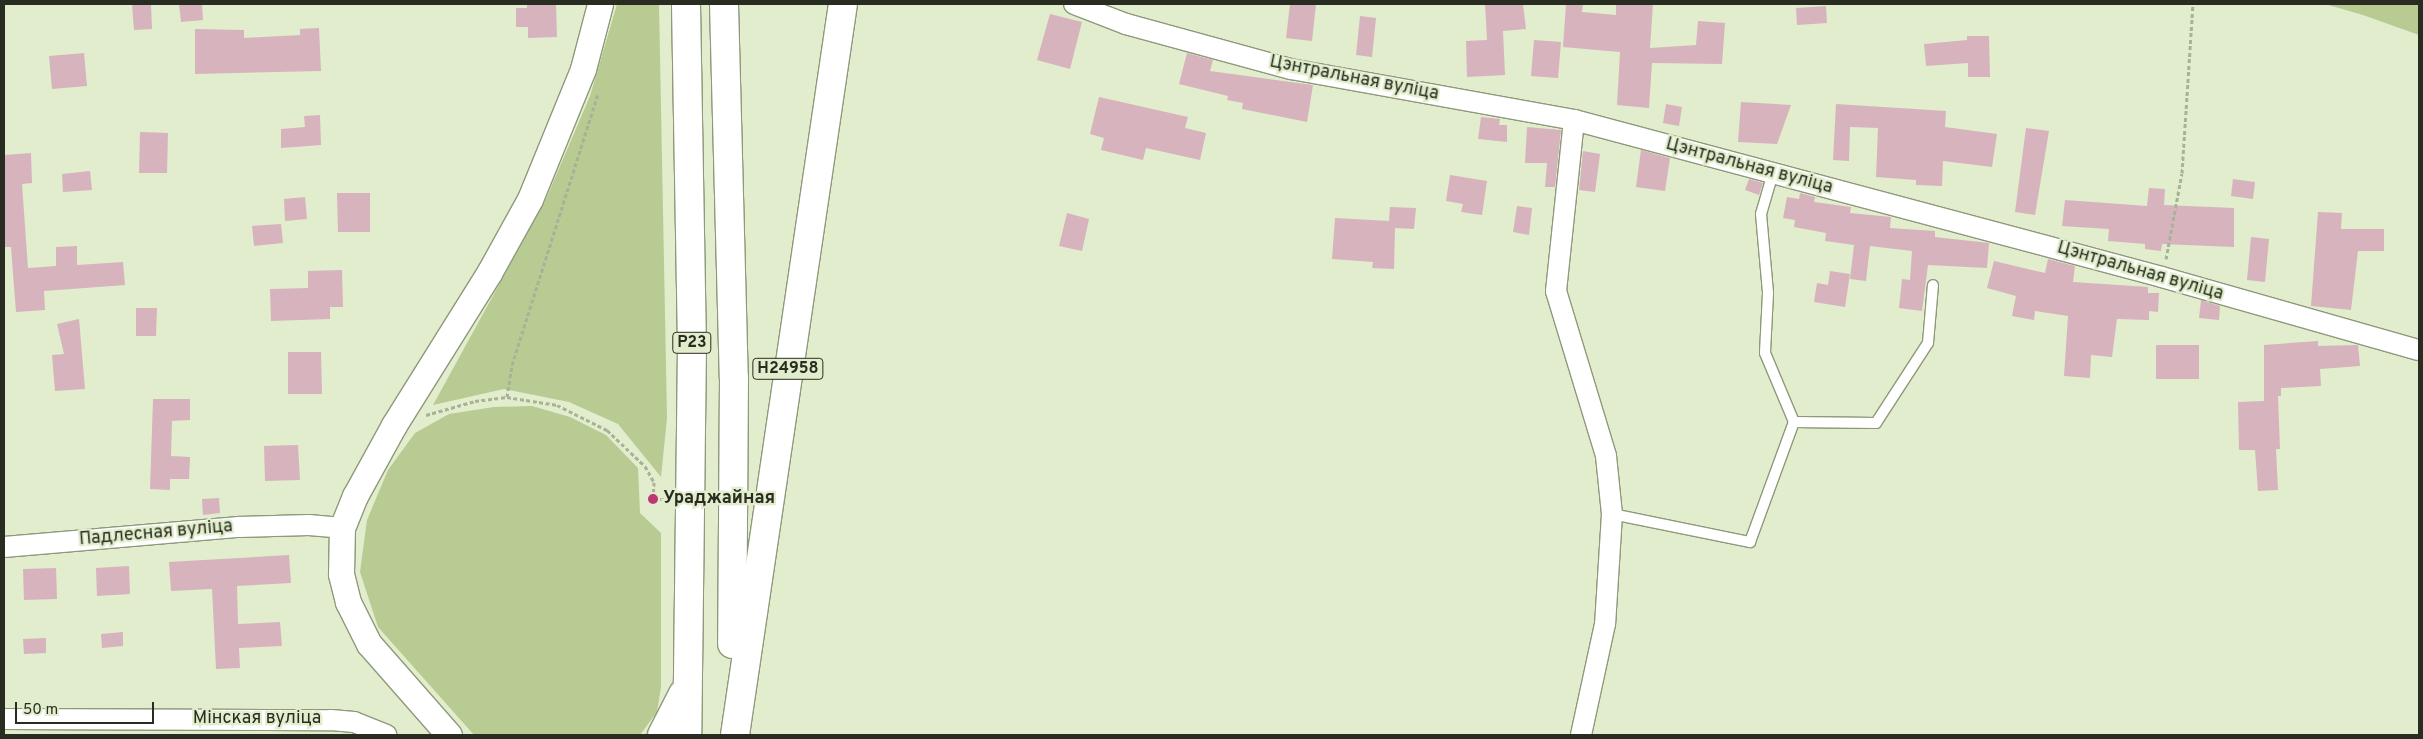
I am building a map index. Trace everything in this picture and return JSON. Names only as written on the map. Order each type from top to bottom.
[{"type":"highway","name":"Р23","points":[[686,4],[692,346],[687,735]]},
{"type":"highway","name":"Р23","points":[[724,4],[734,378],[733,735]]},
{"type":"highway","name":"Н24958","points":[[733,735],[843,4]]},
{"type":"highway","points":[[662,735],[671,723],[689,681]]},
{"type":"street","points":[[449,735],[369,644],[348,602],[341,574],[342,528],[355,496],[394,425],[489,273],[530,199],[583,69],[600,4]]},
{"type":"street","name":"Цэнтральная вуліца","points":[[1074,4],[1126,24],[1291,69],[1574,120],[2162,277],[2419,350]]},
{"type":"street","points":[[1574,120],[1556,291],[1606,456],[1612,514],[1605,624],[1581,735]]},
{"type":"street","name":"Падлесная вуліца","points":[[4,547],[309,525],[342,528]]},
{"type":"street","name":"Мінская вуліца","points":[[4,719],[331,720],[354,722],[387,735]]},
{"type":"lane","points":[[1612,514],[1750,542],[1794,422],[1765,353],[1768,293],[1761,214],[1773,173]]},
{"type":"lane","points":[[1794,422],[1876,423],[1928,342],[1933,285]]},
{"type":"path","points":[[2162,277],[2182,173],[2193,4]]},
{"type":"path","points":[[507,397],[512,365],[601,85]]},
{"type":"path","points":[[394,425],[403,430],[436,412],[507,397],[557,405],[607,430],[645,466],[654,482],[653,499],[691,499]]},
{"type":"green space","points":[[617,4],[659,4],[667,418],[661,477],[618,424],[569,402],[504,389],[433,405],[546,199],[590,96]]},
{"type":"green space","points":[[2325,4],[2419,4],[2419,35],[2363,15]]},
{"type":"green space","points":[[532,406],[570,417],[606,435],[638,468],[640,513],[661,533],[661,687],[657,712],[640,735],[474,735],[378,627],[360,572],[367,520],[388,470],[415,433],[449,414],[494,407]]},
{"type":"building","points":[[132,4],[151,4],[152,29],[134,30]]},
{"type":"building","points":[[179,4],[202,4],[203,20],[181,22]]},
{"type":"building","points":[[527,4],[556,4],[557,37],[528,38],[528,27],[516,27],[516,8],[527,8]]},
{"type":"building","points":[[1290,4],[1316,4],[1312,41],[1286,38]]},
{"type":"building","points":[[1485,4],[1523,4],[1526,29],[1503,31],[1505,75],[1467,77],[1466,41],[1487,40]]},
{"type":"building","points":[[1566,4],[1583,4],[1582,12],[1616,15],[1616,4],[1653,4],[1650,48],[1696,45],[1698,21],[1725,23],[1722,64],[1652,63],[1649,108],[1617,105],[1620,52],[1563,47]]},
{"type":"building","points":[[1826,6],[1827,23],[1797,25],[1796,8]]},
{"type":"building","points":[[1050,14],[1082,22],[1070,69],[1037,60]]},
{"type":"building","points":[[1360,16],[1376,18],[1372,57],[1356,55]]},
{"type":"building","points":[[319,28],[321,71],[195,74],[195,29],[244,30],[244,38],[300,35],[300,29]]},
{"type":"building","points":[[1967,36],[1989,36],[1990,77],[1968,77],[1968,63],[1926,66],[1924,44],[1967,40]]},
{"type":"building","points":[[1534,40],[1561,42],[1558,78],[1531,76]]},
{"type":"building","points":[[84,53],[87,86],[52,89],[49,56]]},
{"type":"building","points":[[1187,53],[1213,60],[1210,71],[1313,85],[1307,122],[1242,109],[1243,103],[1227,100],[1228,96],[1179,84]]},
{"type":"building","points":[[1099,97],[1188,117],[1185,128],[1206,133],[1200,160],[1146,148],[1143,160],[1101,150],[1104,138],[1090,134]]},
{"type":"building","points":[[1741,102],[1791,105],[1777,144],[1738,142]]},
{"type":"building","points":[[1666,104],[1682,107],[1679,126],[1663,123]]},
{"type":"building","points":[[1836,104],[1946,111],[1945,127],[1997,134],[1992,167],[1943,161],[1942,186],[1916,185],[1916,180],[1876,177],[1878,128],[1850,127],[1849,161],[1833,160]]},
{"type":"building","points":[[320,115],[321,145],[281,148],[281,129],[305,127],[304,116]]},
{"type":"building","points":[[1481,117],[1500,119],[1499,125],[1507,125],[1507,142],[1478,139]]},
{"type":"building","points":[[1527,127],[1561,130],[1555,187],[1545,187],[1547,163],[1525,163]]},
{"type":"building","points":[[2026,128],[2049,131],[2035,215],[2015,212]]},
{"type":"building","points":[[140,132],[168,133],[167,173],[139,173]]},
{"type":"building","points":[[1641,150],[1670,158],[1665,191],[1636,187]]},
{"type":"building","points":[[1583,151],[1600,154],[1595,192],[1579,190]]},
{"type":"building","points":[[31,153],[32,183],[22,184],[28,268],[56,266],[56,247],[77,246],[77,265],[123,262],[125,285],[44,291],[45,310],[16,312],[11,247],[4,247],[4,155]]},
{"type":"building","points":[[90,171],[92,190],[63,192],[62,174]]},
{"type":"building","points":[[1450,175],[1487,181],[1482,215],[1461,212],[1463,204],[1446,201]]},
{"type":"building","points":[[1749,179],[1763,183],[1759,195],[1745,190]]},
{"type":"building","points":[[2233,179],[2255,182],[2253,199],[2231,196]]},
{"type":"building","points":[[2149,188],[2165,189],[2164,205],[2234,208],[2234,247],[2162,244],[2161,251],[2145,249],[2145,244],[2108,241],[2109,229],[2062,226],[2065,200],[2147,206]]},
{"type":"building","points":[[337,193],[370,193],[370,232],[338,232]]},
{"type":"building","points":[[1800,193],[1815,197],[1814,202],[1851,207],[1850,213],[1891,217],[1890,228],[1935,231],[1935,237],[1989,243],[1987,268],[1928,265],[1922,311],[1899,308],[1902,279],[1910,280],[1912,251],[1870,246],[1866,281],[1850,279],[1854,245],[1825,241],[1826,233],[1794,227],[1795,220],[1783,218],[1787,197],[1799,199]]},
{"type":"building","points":[[305,197],[307,219],[285,221],[284,199]]},
{"type":"building","points":[[1517,206],[1532,208],[1529,235],[1513,232]]},
{"type":"building","points":[[1390,207],[1416,208],[1414,229],[1395,228],[1394,269],[1372,268],[1373,262],[1332,259],[1335,218],[1389,221]]},
{"type":"building","points":[[2318,212],[2342,213],[2341,229],[2384,229],[2384,251],[2358,251],[2351,310],[2311,306]]},
{"type":"building","points":[[1067,213],[1089,219],[1082,251],[1059,246]]},
{"type":"building","points":[[281,224],[283,243],[254,246],[252,226]]},
{"type":"building","points":[[2251,237],[2269,239],[2265,282],[2247,280]]},
{"type":"building","points":[[2048,259],[2075,266],[2073,282],[2148,287],[2148,293],[2159,293],[2158,312],[2149,311],[2149,320],[2117,319],[2112,357],[2091,355],[2090,378],[2064,376],[2068,316],[2035,311],[2034,320],[2012,316],[2016,296],[1987,288],[1994,261],[2045,273]]},
{"type":"building","points":[[342,270],[343,307],[330,307],[330,319],[271,321],[270,289],[308,288],[308,271]]},
{"type":"building","points":[[1830,271],[1850,274],[1845,307],[1814,302],[1817,283],[1828,285]]},
{"type":"building","points":[[2201,300],[2220,306],[2219,320],[2199,318]]},
{"type":"building","points":[[136,308],[157,308],[156,336],[136,336]]},
{"type":"building","points":[[79,319],[85,389],[55,391],[52,355],[64,354],[57,324]]},
{"type":"building","points":[[2318,341],[2318,346],[2358,345],[2360,366],[2320,369],[2321,386],[2281,388],[2281,396],[2278,396],[2280,449],[2276,449],[2278,490],[2258,491],[2255,450],[2239,450],[2238,402],[2264,401],[2264,345]]},
{"type":"building","points":[[2156,345],[2199,345],[2199,379],[2156,379]]},
{"type":"building","points":[[288,352],[321,352],[322,394],[288,394]]},
{"type":"building","points":[[153,399],[190,399],[190,420],[172,421],[171,456],[190,457],[189,479],[170,479],[170,490],[150,489]]},
{"type":"building","points":[[298,445],[300,480],[265,481],[264,446]]},
{"type":"building","points":[[219,498],[220,513],[203,515],[202,499]]},
{"type":"building","points":[[289,555],[291,583],[237,586],[238,624],[280,622],[282,646],[239,648],[240,668],[216,669],[212,589],[171,591],[169,562]]},
{"type":"building","points":[[129,566],[130,594],[97,596],[96,568]]},
{"type":"building","points":[[56,568],[57,599],[24,600],[23,569]]},
{"type":"building","points":[[123,632],[123,646],[102,648],[101,634]]},
{"type":"building","points":[[46,638],[46,653],[24,654],[23,639]]},
{"type":"place","name":"Ураджайная","points":[[653,499]]}]
